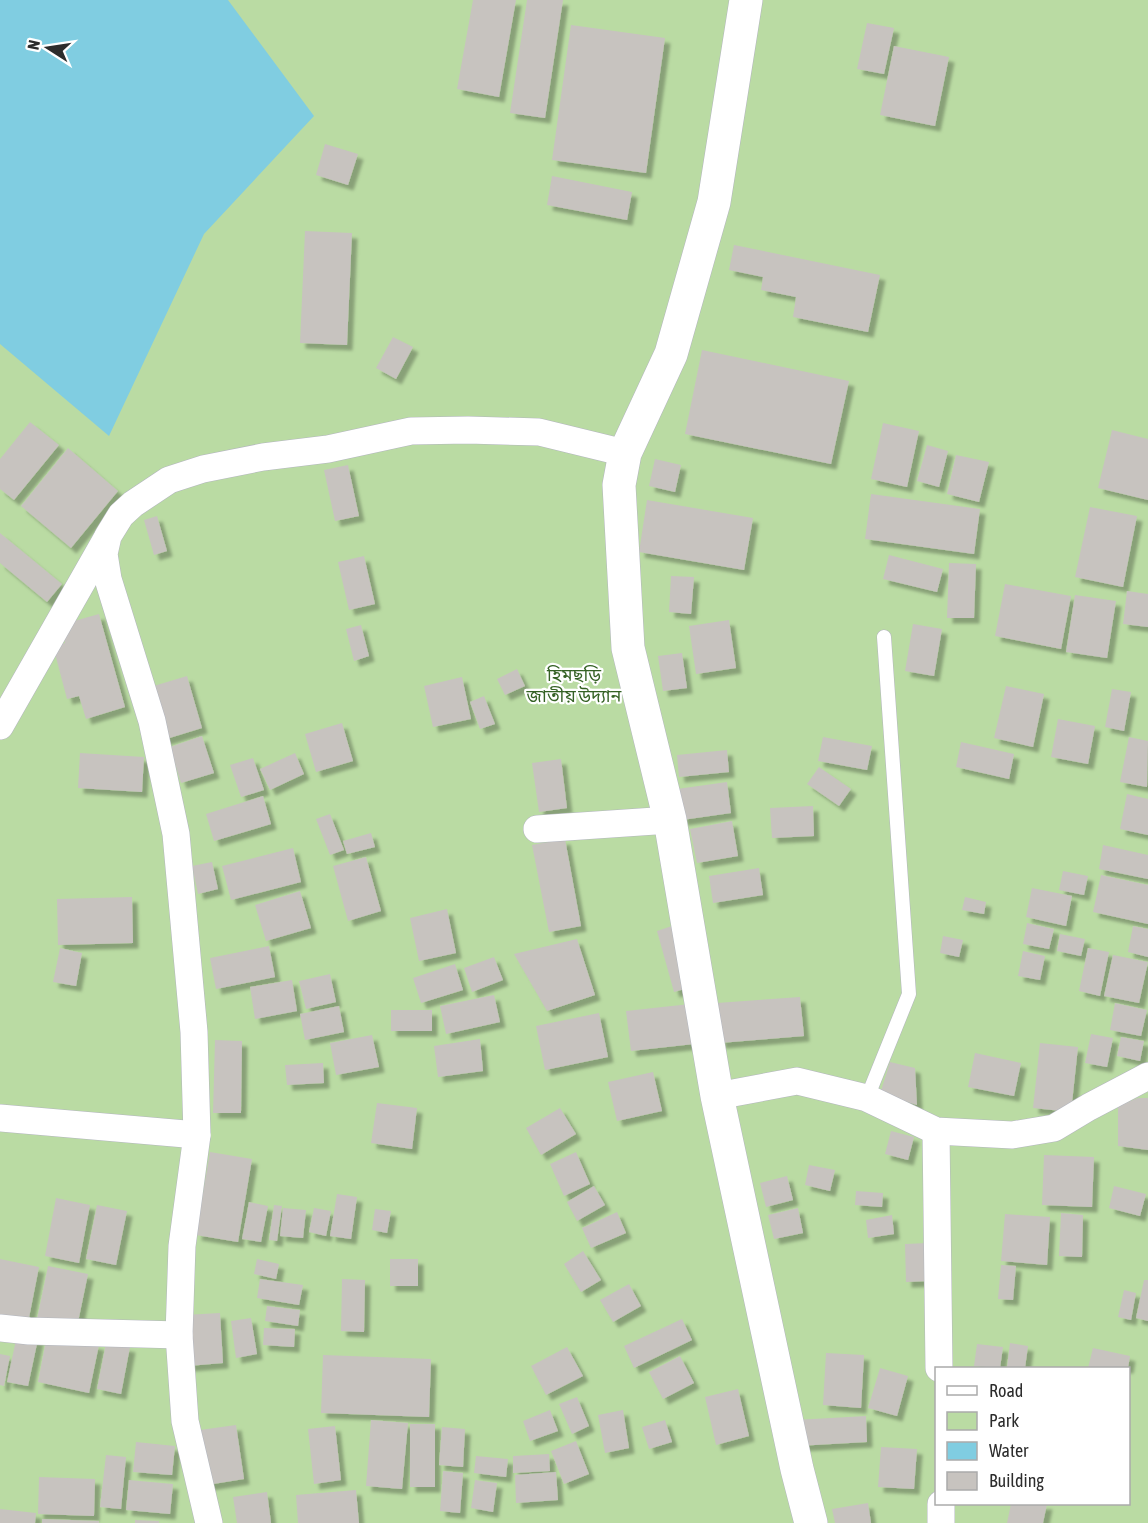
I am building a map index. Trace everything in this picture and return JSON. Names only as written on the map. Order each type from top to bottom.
[{"type":"street","points":[[747,0],[714,202],[671,354],[625,453],[619,485],[628,648],[670,820],[717,1096],[811,1523]]},
{"type":"street","points":[[0,726],[121,515],[133,504],[169,480],[202,469],[263,457],[328,449],[411,431],[539,432],[625,453]]},
{"type":"street","points":[[108,536],[104,554],[108,579],[152,721],[176,834],[194,1032],[197,1135],[182,1246],[179,1335],[185,1421],[209,1523]]},
{"type":"street","points":[[537,829],[670,820]]},
{"type":"street","points":[[717,1096],[797,1081],[867,1098],[936,1131],[1012,1135],[1054,1128],[1148,1076]]},
{"type":"street","points":[[0,1118],[197,1135]]},
{"type":"street","points":[[936,1131],[939,1367]]},
{"type":"street","points":[[0,1328],[29,1331],[179,1335]]},
{"type":"street","points":[[941,1505],[941,1523]]},
{"type":"lane","points":[[867,1098],[909,994],[884,637]]},
{"type":"green space","name":"হিমছড়ি জাতীয় উদ্যান","points":[[0,0],[1148,0],[1148,1523],[0,1523]]},
{"type":"water","points":[[0,0],[228,0],[314,116],[204,234],[109,436],[0,344]]},
{"type":"building","points":[[473,0],[516,0],[499,97],[457,89]]},
{"type":"building","points":[[527,0],[563,0],[545,118],[510,113]]},
{"type":"building","points":[[867,23],[894,28],[884,74],[857,69]]},
{"type":"building","points":[[571,25],[665,38],[646,173],[552,160]]},
{"type":"building","points":[[894,46],[949,57],[935,126],[880,115]]},
{"type":"building","points":[[325,144],[358,154],[348,185],[316,175]]},
{"type":"building","points":[[552,176],[632,192],[627,220],[547,205]]},
{"type":"building","points":[[305,231],[352,233],[347,345],[300,343]]},
{"type":"building","points":[[734,245],[880,275],[868,332],[793,317],[796,297],[761,290],[763,277],[729,270]]},
{"type":"building","points":[[393,337],[413,347],[396,379],[376,368]]},
{"type":"building","points":[[702,350],[849,381],[831,464],[685,434]]},
{"type":"building","points":[[30,422],[59,445],[14,500],[0,489],[0,459]]},
{"type":"building","points":[[883,423],[919,431],[907,487],[871,479]]},
{"type":"building","points":[[1112,430],[1148,439],[1148,500],[1098,488]]},
{"type":"building","points":[[927,445],[948,451],[939,487],[917,481]]},
{"type":"building","points":[[68,448],[118,491],[71,548],[21,506]]},
{"type":"building","points":[[956,455],[989,462],[979,502],[947,494]]},
{"type":"building","points":[[655,459],[681,465],[675,492],[649,486]]},
{"type":"building","points":[[348,465],[359,516],[335,521],[324,470]]},
{"type":"building","points":[[871,494],[980,509],[974,554],[865,539]]},
{"type":"building","points":[[647,500],[753,518],[744,570],[639,552]]},
{"type":"building","points":[[1090,507],[1137,516],[1123,587],[1075,577]]},
{"type":"building","points":[[157,516],[167,551],[154,555],[144,520]]},
{"type":"building","points":[[0,533],[62,584],[47,602],[0,563]]},
{"type":"building","points":[[889,555],[943,569],[937,592],[883,579]]},
{"type":"building","points":[[364,556],[375,604],[349,610],[338,562]]},
{"type":"building","points":[[949,563],[976,564],[974,618],[947,618]]},
{"type":"building","points":[[671,576],[694,577],[691,614],[669,612]]},
{"type":"building","points":[[1005,584],[1071,596],[1061,649],[995,636]]},
{"type":"building","points":[[1127,591],[1148,594],[1148,627],[1123,624]]},
{"type":"building","points":[[1075,595],[1116,601],[1107,658],[1066,652]]},
{"type":"building","points":[[99,614],[125,707],[86,719],[79,696],[67,699],[53,646],[65,643],[60,625]]},
{"type":"building","points":[[729,620],[736,668],[696,674],[689,626]]},
{"type":"building","points":[[913,624],[942,629],[934,676],[905,671]]},
{"type":"building","points":[[361,625],[369,656],[354,661],[346,629]]},
{"type":"building","points":[[682,653],[687,688],[663,691],[658,656]]},
{"type":"building","points":[[517,669],[525,686],[505,695],[497,679]]},
{"type":"building","points":[[187,676],[202,728],[163,740],[147,688]]},
{"type":"building","points":[[462,677],[471,719],[433,727],[424,686]]},
{"type":"building","points":[[1006,686],[1044,694],[1033,747],[994,738]]},
{"type":"building","points":[[1112,689],[1131,692],[1124,731],[1105,727]]},
{"type":"building","points":[[484,696],[495,724],[480,729],[470,702]]},
{"type":"building","points":[[1058,719],[1095,726],[1088,764],[1051,757]]},
{"type":"building","points":[[342,723],[353,761],[316,772],[305,734]]},
{"type":"building","points":[[202,736],[214,773],[181,783],[170,747]]},
{"type":"building","points":[[823,737],[872,746],[867,770],[818,761]]},
{"type":"building","points":[[1129,737],[1148,741],[1147,787],[1120,782]]},
{"type":"building","points":[[961,742],[1014,754],[1009,779],[956,767]]},
{"type":"building","points":[[727,750],[729,772],[679,777],[677,755]]},
{"type":"building","points":[[80,753],[144,757],[142,792],[78,788]]},
{"type":"building","points":[[295,753],[304,774],[270,790],[260,769]]},
{"type":"building","points":[[253,758],[264,790],[241,797],[230,765]]},
{"type":"building","points":[[561,759],[567,808],[539,812],[532,763]]},
{"type":"building","points":[[819,767],[851,789],[839,806],[807,784]]},
{"type":"building","points":[[727,782],[731,813],[682,820],[677,789]]},
{"type":"building","points":[[1127,794],[1148,799],[1148,835],[1120,829]]},
{"type":"building","points":[[263,796],[271,824],[214,841],[206,814]]},
{"type":"building","points":[[813,806],[814,836],[772,838],[770,808]]},
{"type":"building","points":[[330,814],[344,850],[330,855],[316,819]]},
{"type":"building","points":[[732,821],[738,856],[697,863],[690,829]]},
{"type":"building","points":[[371,833],[375,847],[347,854],[343,841]]},
{"type":"building","points":[[565,839],[581,926],[549,932],[532,845]]},
{"type":"building","points":[[1103,845],[1148,855],[1148,879],[1099,869]]},
{"type":"building","points":[[293,848],[301,882],[231,900],[222,866]]},
{"type":"building","points":[[366,857],[381,911],[348,921],[333,866]]},
{"type":"building","points":[[212,862],[218,889],[198,894],[192,866]]},
{"type":"building","points":[[759,868],[763,895],[713,903],[709,876]]},
{"type":"building","points":[[1063,871],[1088,876],[1084,895],[1059,890]]},
{"type":"building","points":[[1101,875],[1148,885],[1148,924],[1093,912]]},
{"type":"building","points":[[1032,888],[1072,896],[1066,926],[1026,917]]},
{"type":"building","points":[[300,891],[311,928],[266,941],[255,905]]},
{"type":"building","points":[[132,897],[133,943],[58,945],[57,899]]},
{"type":"building","points":[[965,897],[986,902],[984,914],[962,910]]},
{"type":"building","points":[[447,909],[456,953],[419,961],[410,918]]},
{"type":"building","points":[[1027,923],[1054,929],[1049,949],[1023,944]]},
{"type":"building","points":[[678,924],[695,986],[674,992],[657,931]]},
{"type":"building","points":[[1133,926],[1148,929],[1148,957],[1128,952]]},
{"type":"building","points":[[1060,934],[1085,939],[1081,956],[1057,951]]},
{"type":"building","points":[[943,936],[963,940],[959,957],[940,953]]},
{"type":"building","points":[[577,939],[595,995],[547,1011],[514,954]]},
{"type":"building","points":[[269,946],[275,977],[216,989],[210,958]]},
{"type":"building","points":[[60,948],[82,953],[76,986],[53,982]]},
{"type":"building","points":[[1088,948],[1109,952],[1100,996],[1079,991]]},
{"type":"building","points":[[1023,951],[1045,956],[1040,980],[1018,976]]},
{"type":"building","points":[[1113,955],[1148,962],[1139,1003],[1104,996]]},
{"type":"building","points":[[494,957],[503,980],[472,992],[464,968]]},
{"type":"building","points":[[455,964],[463,990],[421,1003],[413,978]]},
{"type":"building","points":[[330,974],[336,1002],[306,1009],[299,981]]},
{"type":"building","points":[[292,980],[297,1011],[255,1019],[250,987]]},
{"type":"building","points":[[494,995],[500,1022],[446,1034],[440,1006]]},
{"type":"building","points":[[800,997],[804,1036],[720,1043],[717,1003]]},
{"type":"building","points":[[1115,1003],[1147,1010],[1141,1036],[1110,1030]]},
{"type":"building","points":[[690,1004],[694,1044],[631,1051],[626,1011]]},
{"type":"building","points":[[339,1006],[344,1032],[305,1040],[300,1014]]},
{"type":"building","points":[[391,1010],[432,1010],[432,1031],[391,1031]]},
{"type":"building","points":[[599,1013],[608,1057],[545,1070],[536,1026]]},
{"type":"building","points":[[1091,1034],[1113,1038],[1107,1067],[1085,1063]]},
{"type":"building","points":[[372,1035],[379,1067],[336,1075],[330,1043]]},
{"type":"building","points":[[1121,1037],[1144,1041],[1140,1061],[1117,1056]]},
{"type":"building","points":[[480,1039],[483,1071],[438,1077],[434,1046]]},
{"type":"building","points":[[215,1040],[242,1041],[241,1113],[213,1113]]},
{"type":"building","points":[[1040,1043],[1078,1047],[1071,1112],[1033,1108]]},
{"type":"building","points":[[975,1053],[1021,1063],[1014,1096],[968,1087]]},
{"type":"building","points":[[890,1062],[915,1068],[917,1105],[880,1094]]},
{"type":"building","points":[[323,1063],[324,1083],[287,1085],[285,1065]]},
{"type":"building","points":[[653,1072],[662,1111],[617,1121],[608,1082]]},
{"type":"building","points":[[1138,1098],[1148,1098],[1148,1150],[1118,1146],[1118,1106]]},
{"type":"building","points":[[377,1103],[417,1108],[412,1149],[371,1143]]},
{"type":"building","points":[[560,1108],[576,1134],[541,1155],[526,1128]]},
{"type":"building","points":[[891,1131],[914,1137],[908,1160],[885,1154]]},
{"type":"building","points":[[210,1152],[252,1159],[238,1242],[196,1235]]},
{"type":"building","points":[[576,1152],[590,1184],[564,1196],[550,1164]]},
{"type":"building","points":[[1044,1155],[1094,1157],[1092,1207],[1042,1205]]},
{"type":"building","points":[[809,1165],[835,1170],[830,1191],[805,1185]]},
{"type":"building","points":[[787,1176],[793,1200],[766,1207],[760,1183]]},
{"type":"building","points":[[594,1186],[605,1205],[577,1221],[567,1202]]},
{"type":"building","points":[[1114,1186],[1146,1194],[1140,1216],[1109,1208]]},
{"type":"building","points":[[856,1191],[883,1193],[882,1207],[855,1205]]},
{"type":"building","points":[[337,1194],[357,1197],[351,1239],[330,1236]]},
{"type":"building","points":[[56,1198],[90,1205],[79,1263],[45,1256]]},
{"type":"building","points":[[249,1202],[268,1206],[261,1242],[242,1239]]},
{"type":"building","points":[[97,1205],[127,1211],[116,1265],[86,1259]]},
{"type":"building","points":[[274,1205],[282,1206],[277,1241],[269,1240]]},
{"type":"building","points":[[283,1208],[306,1210],[303,1238],[280,1236]]},
{"type":"building","points":[[314,1208],[331,1211],[326,1236],[309,1232]]},
{"type":"building","points":[[798,1208],[803,1233],[774,1239],[768,1215]]},
{"type":"building","points":[[375,1209],[391,1211],[387,1233],[372,1230]]},
{"type":"building","points":[[617,1212],[626,1233],[591,1248],[582,1228]]},
{"type":"building","points":[[1061,1213],[1083,1215],[1082,1257],[1059,1256]]},
{"type":"building","points":[[1005,1214],[1050,1217],[1047,1265],[1001,1261]]},
{"type":"building","points":[[892,1215],[894,1234],[868,1238],[866,1220]]},
{"type":"building","points":[[928,1243],[930,1281],[906,1282],[905,1244]]},
{"type":"building","points":[[583,1251],[601,1280],[581,1292],[564,1264]]},
{"type":"building","points":[[0,1259],[39,1267],[27,1328],[0,1323]]},
{"type":"building","points":[[257,1259],[279,1264],[276,1279],[254,1274]]},
{"type":"building","points":[[390,1259],[418,1259],[418,1286],[390,1286]]},
{"type":"building","points":[[1001,1265],[1016,1266],[1013,1300],[998,1299]]},
{"type":"building","points":[[48,1266],[88,1274],[77,1327],[37,1319]]},
{"type":"building","points":[[260,1279],[303,1285],[299,1305],[257,1298]]},
{"type":"building","points":[[342,1279],[365,1280],[364,1332],[341,1331]]},
{"type":"building","points":[[1144,1280],[1148,1280],[1148,1321],[1136,1318]]},
{"type":"building","points":[[629,1284],[641,1306],[613,1322],[600,1300]]},
{"type":"building","points":[[1124,1290],[1136,1293],[1131,1320],[1118,1317]]},
{"type":"building","points":[[267,1306],[300,1310],[298,1326],[265,1321]]},
{"type":"building","points":[[220,1313],[223,1363],[188,1366],[184,1315]]},
{"type":"building","points":[[251,1318],[257,1354],[236,1358],[231,1321]]},
{"type":"building","points":[[682,1319],[692,1340],[634,1368],[624,1346]]},
{"type":"building","points":[[264,1328],[295,1329],[294,1347],[263,1345]]},
{"type":"building","points":[[17,1335],[38,1339],[28,1386],[7,1382]]},
{"type":"building","points":[[47,1335],[99,1345],[89,1393],[38,1382]]},
{"type":"building","points":[[106,1343],[130,1347],[121,1394],[97,1389]]},
{"type":"building","points":[[1010,1343],[1028,1346],[1025,1367],[1007,1367]]},
{"type":"building","points":[[977,1344],[1003,1347],[1000,1367],[974,1366]]},
{"type":"building","points":[[567,1347],[583,1376],[546,1395],[531,1366]]},
{"type":"building","points":[[1093,1348],[1130,1356],[1128,1367],[1088,1367]]},
{"type":"building","points":[[826,1353],[864,1355],[861,1408],[823,1405]]},
{"type":"building","points":[[0,1354],[10,1356],[4,1386],[0,1385]]},
{"type":"building","points":[[323,1355],[431,1359],[429,1417],[321,1413]]},
{"type":"building","points":[[680,1356],[694,1383],[663,1399],[649,1372]]},
{"type":"building","points":[[880,1368],[908,1376],[897,1416],[868,1408]]},
{"type":"building","points":[[738,1389],[749,1436],[716,1445],[705,1397]]},
{"type":"building","points":[[577,1397],[589,1426],[572,1434],[559,1404]]},
{"type":"building","points":[[550,1410],[558,1431],[530,1441],[523,1421]]},
{"type":"building","points":[[623,1410],[629,1448],[605,1453],[598,1415]]},
{"type":"building","points":[[866,1416],[867,1442],[797,1446],[795,1420]]},
{"type":"building","points":[[371,1420],[408,1423],[402,1489],[366,1486]]},
{"type":"building","points":[[665,1420],[672,1442],[649,1449],[642,1427]]},
{"type":"building","points":[[410,1424],[435,1424],[435,1487],[410,1487]]},
{"type":"building","points":[[236,1425],[244,1479],[207,1485],[200,1430]]},
{"type":"building","points":[[335,1426],[341,1480],[314,1484],[308,1429]]},
{"type":"building","points":[[442,1427],[465,1429],[463,1467],[439,1465]]},
{"type":"building","points":[[576,1441],[589,1474],[564,1484],[551,1451]]},
{"type":"building","points":[[136,1442],[175,1446],[172,1475],[133,1472]]},
{"type":"building","points":[[881,1447],[917,1449],[914,1489],[878,1487]]},
{"type":"building","points":[[549,1454],[550,1471],[513,1473],[513,1456]]},
{"type":"building","points":[[106,1455],[126,1457],[121,1509],[100,1507]]},
{"type":"building","points":[[476,1456],[508,1459],[506,1477],[474,1473]]},
{"type":"building","points":[[443,1471],[463,1473],[460,1513],[440,1511]]},
{"type":"building","points":[[556,1472],[558,1500],[516,1503],[515,1475]]},
{"type":"building","points":[[39,1477],[95,1479],[94,1516],[38,1514]]},
{"type":"building","points":[[129,1480],[173,1484],[170,1514],[126,1510]]},
{"type":"building","points":[[475,1480],[497,1483],[493,1512],[471,1508]]},
{"type":"building","points":[[356,1490],[359,1523],[298,1523],[296,1495]]},
{"type":"building","points":[[267,1492],[271,1523],[237,1523],[233,1497]]},
{"type":"building","points":[[868,1503],[871,1523],[835,1523],[832,1509]]},
{"type":"building","points":[[1011,1505],[1047,1505],[1043,1523],[1007,1523]]},
{"type":"building","points":[[0,1509],[36,1513],[35,1523],[0,1523]]},
{"type":"building","points":[[42,1519],[99,1521],[99,1523],[42,1523]]},
{"type":"building","points":[[135,1520],[159,1521],[159,1523],[135,1523]]}]
